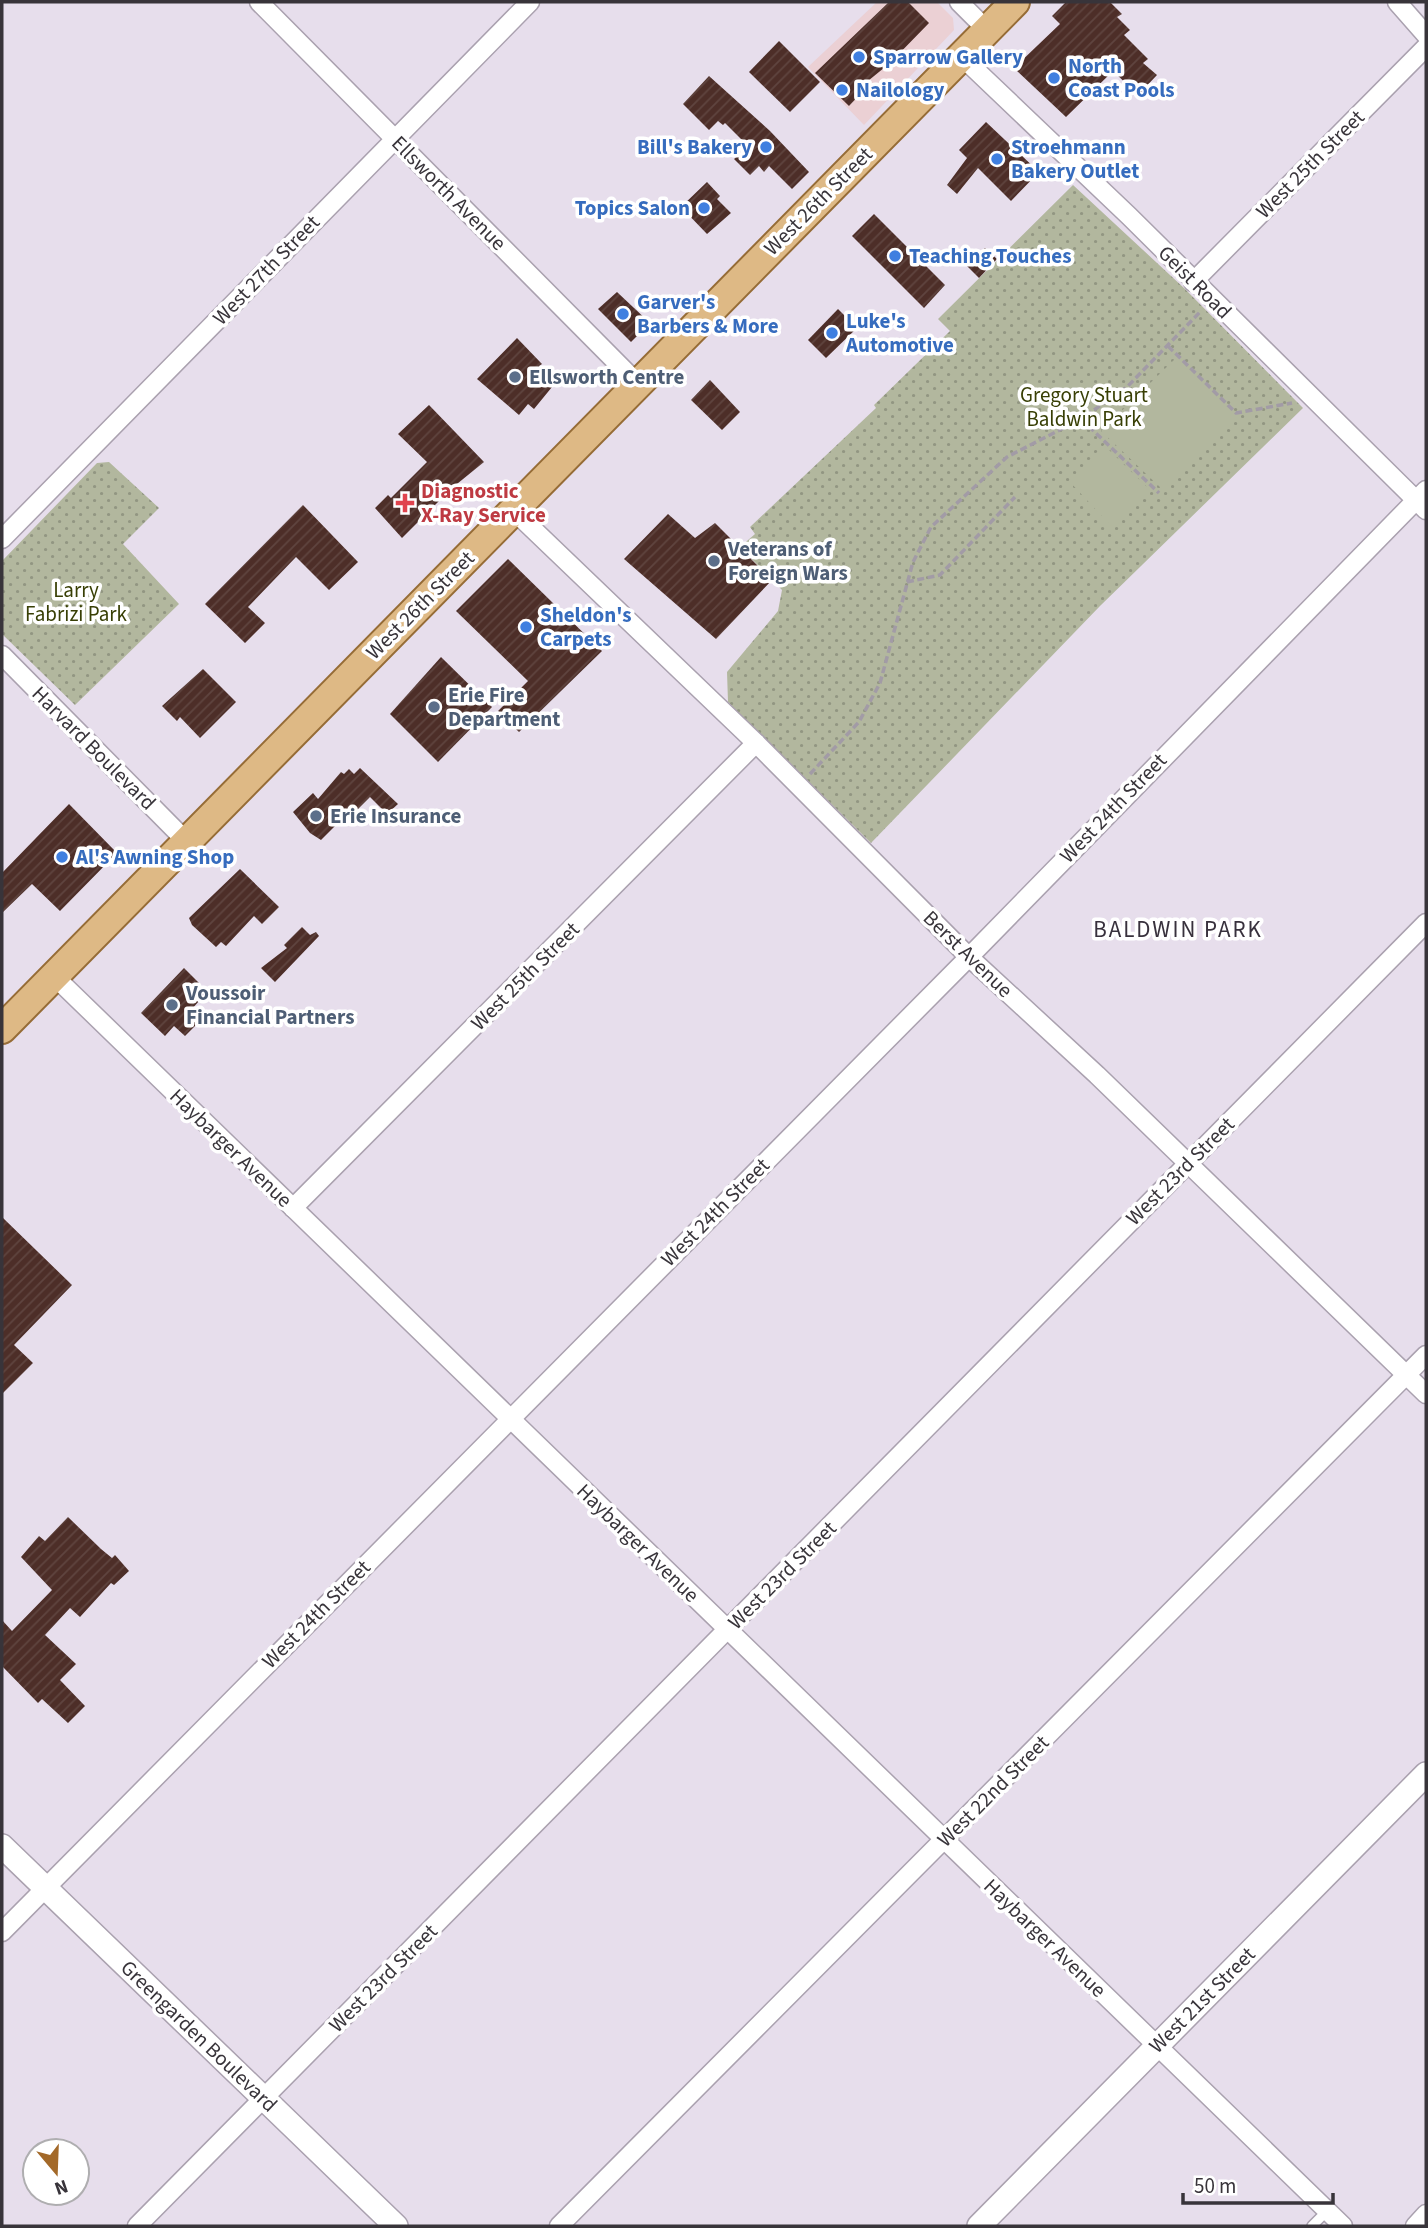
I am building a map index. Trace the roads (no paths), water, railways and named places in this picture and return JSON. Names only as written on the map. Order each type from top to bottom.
[{"type":"main road","name":"West 26th Street","points":[[2,1029],[1015,2]]},
{"type":"street","name":"Ellsworth Avenue","points":[[259,2],[638,384]]},
{"type":"street","name":"West 27th Street","points":[[2,539],[530,2]]},
{"type":"street","points":[[959,2],[987,30]]},
{"type":"street","points":[[1397,2],[1426,35]]},
{"type":"street","name":"West 25th Street","points":[[1193,282],[1426,47]]},
{"type":"street","name":"Geist Road","points":[[961,56],[1314,399],[1423,500]]},
{"type":"street","name":"West 24th Street","points":[[2,1932],[509,1418],[1423,500]]},
{"type":"street","name":"Berst Avenue","points":[[513,510],[756,743],[969,957],[1426,1394]]},
{"type":"street","name":"Harvard Boulevard","points":[[2,655],[187,842]]},
{"type":"street","name":"West 25th Street","points":[[293,1208],[756,743]]},
{"type":"street","name":"West 23rd Street","points":[[137,2226],[1426,923]]},
{"type":"street","name":"Haybarger Avenue","points":[[54,976],[1343,2226]]},
{"type":"street","name":"West 22nd Street","points":[[559,2226],[1426,1355]]},
{"type":"street","name":"West 21st Street","points":[[978,2226],[1426,1774]]},
{"type":"street","name":"Greengarden Boulevard","points":[[2,1846],[396,2226]]},
{"type":"street","points":[[1415,2226],[1426,2214]]},
{"type":"lane","points":[[1311,2226],[1327,2211]]},
{"type":"place","name":"Sparrow Gallery","points":[[859,57]]},
{"type":"place","name":"North Coast Pools","points":[[1054,78]]},
{"type":"place","name":"Nailology","points":[[842,90]]},
{"type":"place","name":"Bill's Bakery","points":[[766,147]]},
{"type":"place","name":"Stroehmann Bakery Outlet","points":[[997,159]]},
{"type":"place","name":"Topics Salon","points":[[704,208]]},
{"type":"place","name":"Teaching Touches","points":[[895,256]]},
{"type":"place","name":"Garver's Barbers & More","points":[[623,314]]},
{"type":"place","name":"Luke's Automotive","points":[[832,333]]},
{"type":"place","name":"Ellsworth Centre","points":[[515,377]]},
{"type":"place","name":"Diagnostic X-Ray Service","points":[[405,503]]},
{"type":"place","name":"Veterans of Foreign Wars","points":[[714,561]]},
{"type":"place","name":"Sheldon's Carpets","points":[[526,627]]},
{"type":"place","name":"Erie Fire Department","points":[[434,707]]},
{"type":"place","name":"Erie Insurance","points":[[316,816]]},
{"type":"place","name":"Al's Awning Shop","points":[[62,857]]},
{"type":"place","name":"Voussoir Financial Partners","points":[[172,1005]]},
{"type":"district","name":"BALDWIN PARK","points":[[1178,929]]},
{"type":"park label","name":"Gregory Stuart Baldwin Park","points":[[1084,407]]},
{"type":"park label","name":"Larry Fabrizi Park","points":[[76,602]]}]
